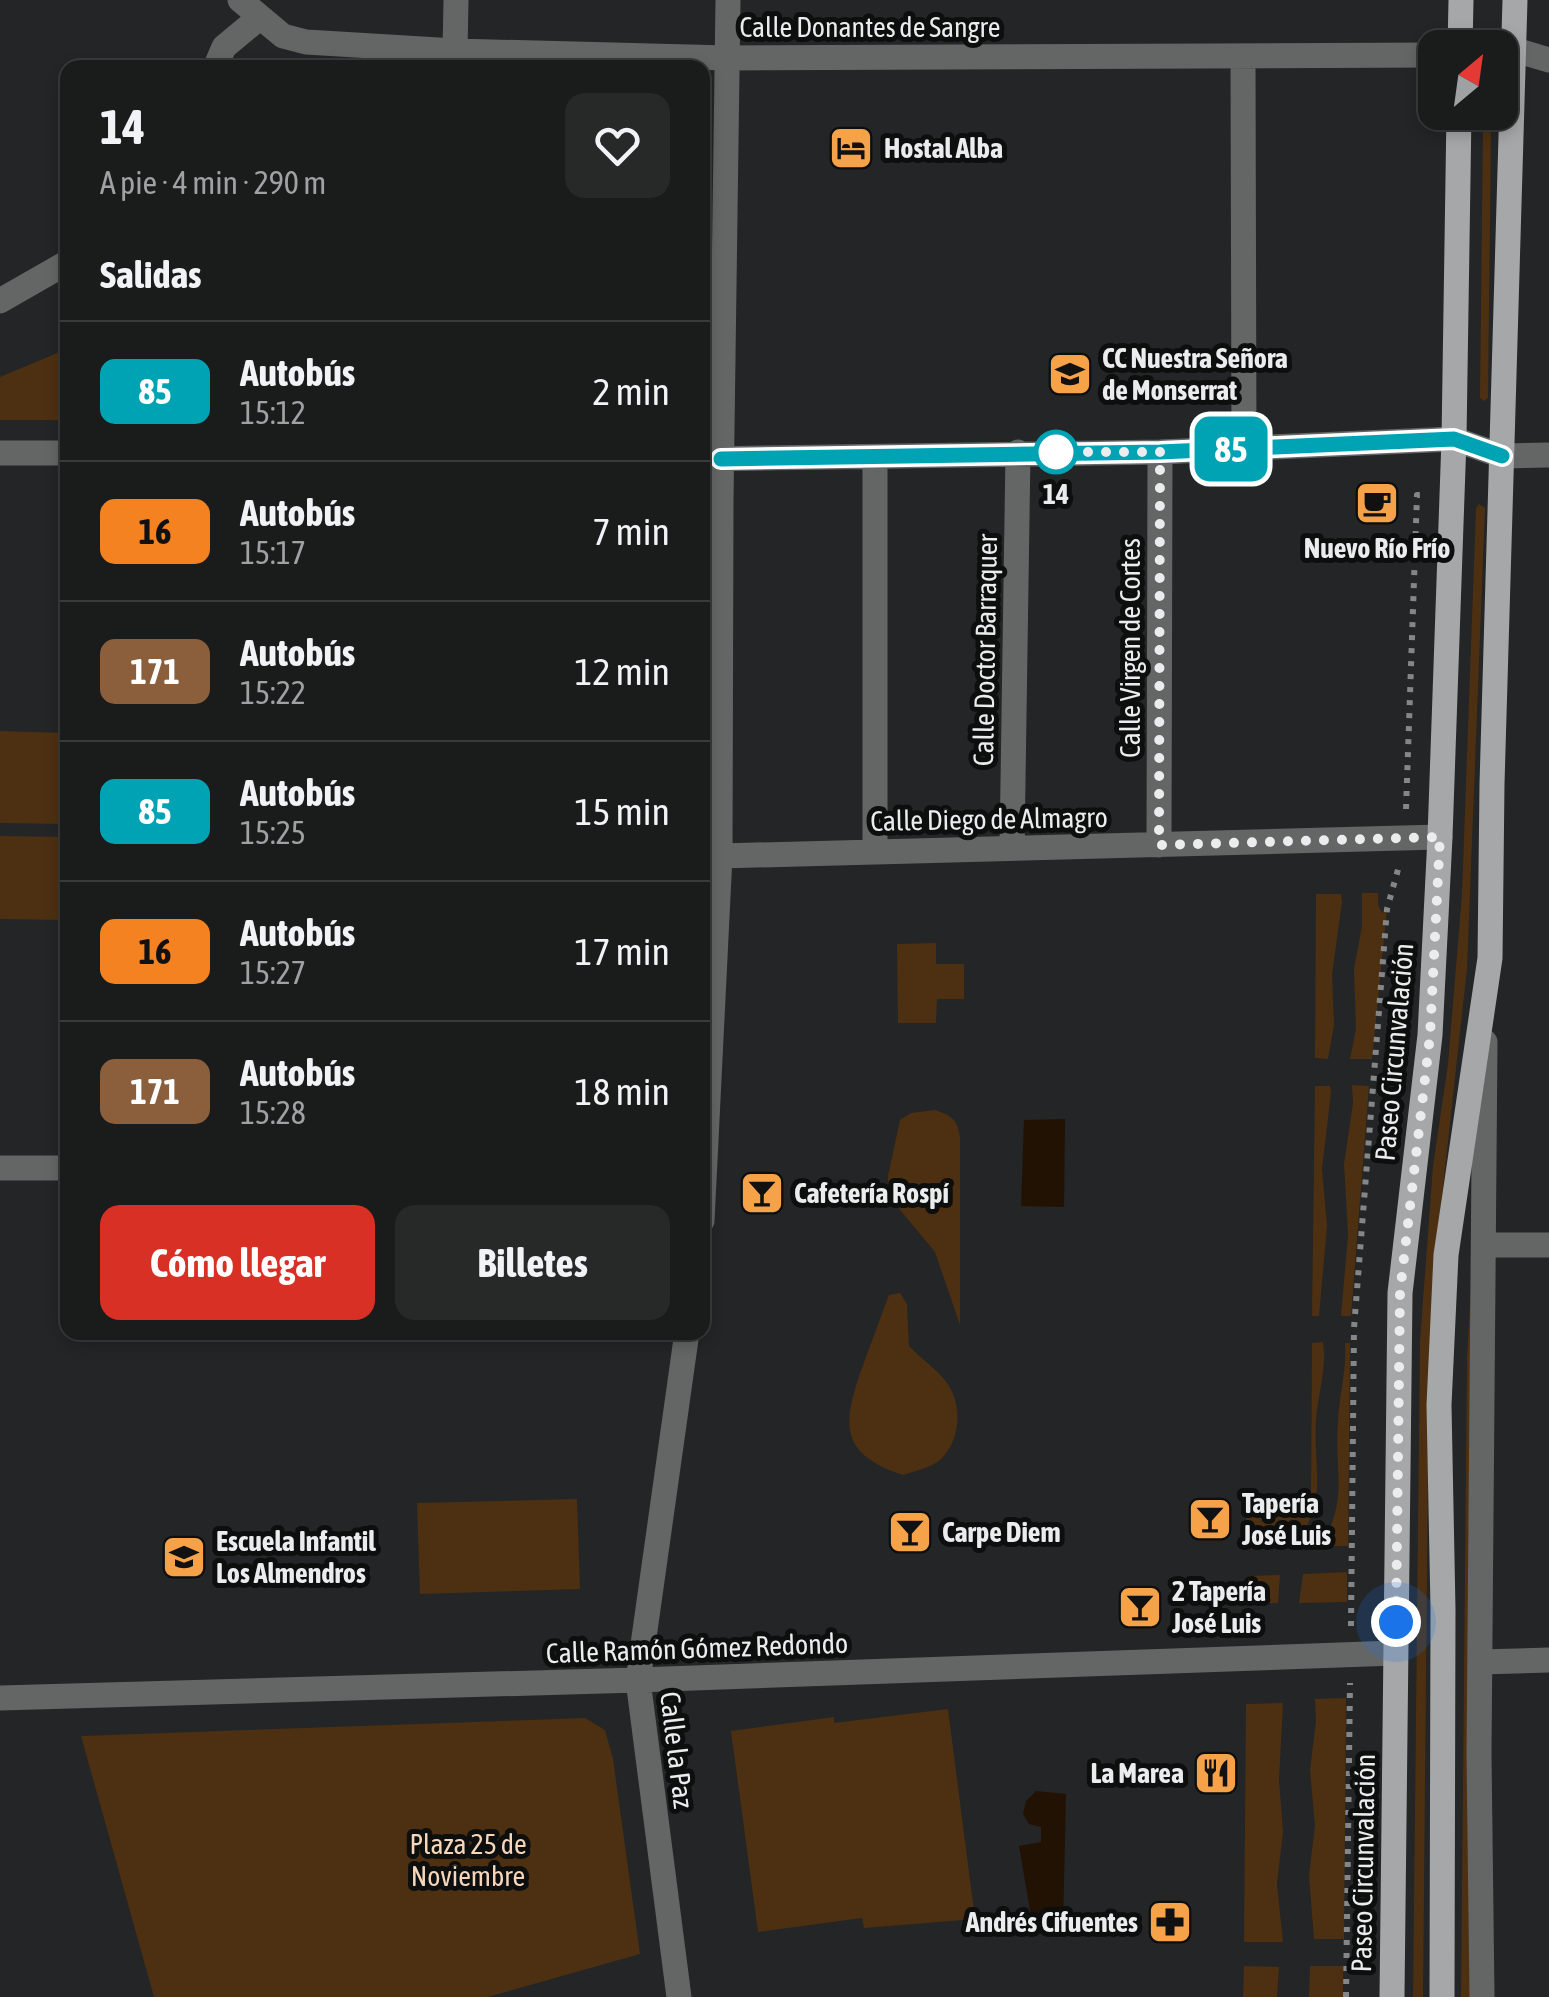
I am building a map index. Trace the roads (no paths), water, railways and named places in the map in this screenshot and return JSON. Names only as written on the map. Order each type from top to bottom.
[{"type":"main road","points":[[1460,30],[1461,0]]},
{"type":"main road","points":[[1511,30],[1515,0]]},
{"type":"main road","name":"Paseo Circunvalación","points":[[1392,1997],[1400,1292],[1430,1036],[1454,439],[1459,130]]},
{"type":"main road","points":[[1442,1997],[1439,1405],[1446,1256],[1490,958],[1507,130]]},
{"type":"street","points":[[219,60],[224,47],[259,18],[240,0]]},
{"type":"street","points":[[455,51],[456,0]]},
{"type":"street","points":[[710,1055],[720,856],[712,459],[728,0]]},
{"type":"street","name":"Calle Donantes de Sangre","points":[[259,18],[283,36],[306,42],[455,51],[728,58],[1418,55]]},
{"type":"street","points":[[1518,52],[1549,60]]},
{"type":"street","points":[[1243,57],[1244,448]]},
{"type":"street","points":[[0,301],[60,267]]},
{"type":"street","points":[[712,459],[1160,452],[1454,439],[1502,456],[1549,455]]},
{"type":"street","name":"Calle Doctor Barraquer","points":[[1012,848],[1018,452]]},
{"type":"street","name":"Calle Virgen de Cortes","points":[[1159,845],[1160,452]]},
{"type":"street","points":[[0,454],[60,453]]},
{"type":"street","points":[[875,457],[875,852]]},
{"type":"street","name":"Calle Diego de Almagro","points":[[720,856],[1440,837]]},
{"type":"street","points":[[1482,1997],[1480,1662],[1485,1012],[1490,958]]},
{"type":"street","points":[[0,1168],[60,1168]]},
{"type":"street","points":[[1486,1245],[1549,1245]]},
{"type":"street","name":"Calle la Paz","points":[[679,1997],[638,1680],[686,1340]]},
{"type":"street","name":"Calle Ramón Gómez Redondo","points":[[0,1698],[1395,1653]]},
{"type":"street","points":[[1480,1662],[1549,1660]]},
{"type":"place","name":"Hostal Alba","points":[[851,148]]},
{"type":"place","name":"CC Nuestra Señora de Monserrat","points":[[1070,374]]},
{"type":"place","name":"14","points":[[1056,452]]},
{"type":"place","name":"Nuevo Río Frío","points":[[1377,503]]},
{"type":"place","name":"Cafetería Rospí","points":[[762,1193]]},
{"type":"place","name":"Tapería José Luis","points":[[1210,1519]]},
{"type":"place","name":"Carpe Diem","points":[[910,1532]]},
{"type":"place","name":"Escuela Infantil Los Almendros","points":[[184,1557]]},
{"type":"place","name":"2 Tapería José Luis","points":[[1140,1607]]},
{"type":"place","name":"La Marea","points":[[1216,1773]]},
{"type":"place","name":"Andrés Cifuentes","points":[[1170,1922]]},
{"type":"park label","name":"Plaza 25 de Noviembre","points":[[468,1860]]}]
